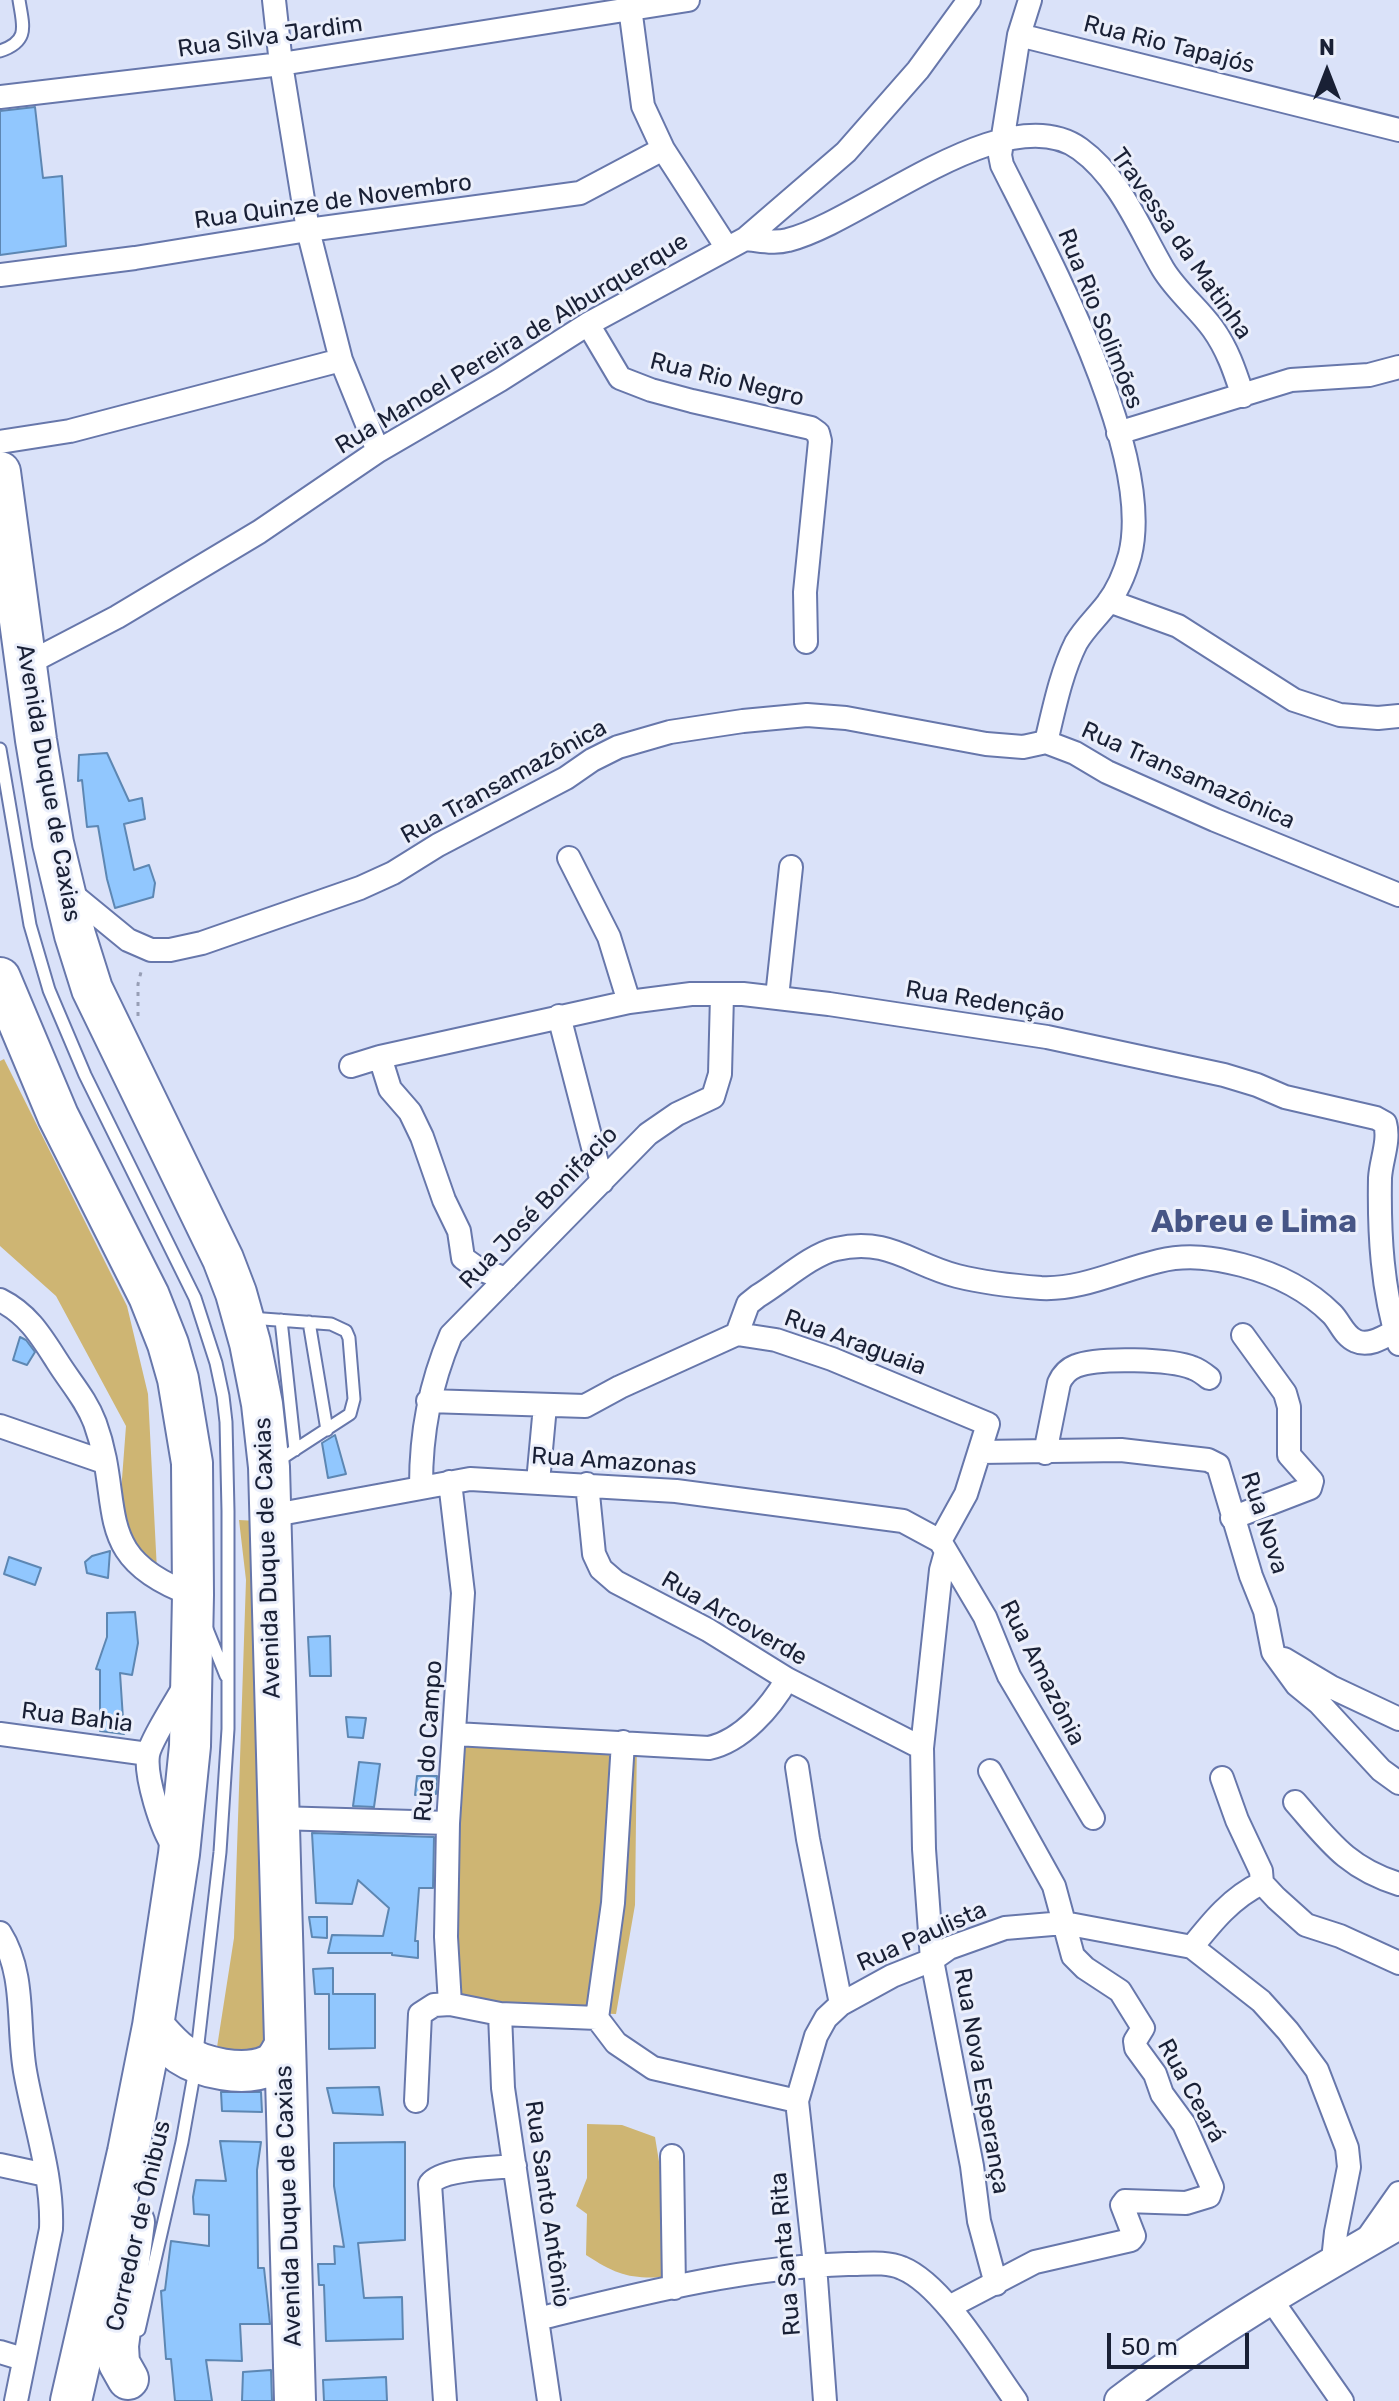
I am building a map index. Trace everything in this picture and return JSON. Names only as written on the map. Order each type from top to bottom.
[{"type":"highway","name":"Avenida Duque de Caxias","points":[[0,472],[25,665],[51,829],[63,887],[92,989],[223,1259],[262,1318],[262,1404],[282,1458],[269,1516],[295,2401]]},
{"type":"highway","points":[[0,978],[58,1116],[149,1296],[168,1344],[178,1379],[192,1463],[193,1595],[210,1678],[190,1746],[179,1854],[153,2026],[128,2152],[71,2401]]},
{"type":"highway","points":[[153,2026],[181,2054],[229,2070],[268,2066],[278,2059],[284,2047]]},
{"type":"highway","points":[[128,2152],[136,2179],[136,2205],[118,2346],[119,2363],[128,2378]]},
{"type":"street","points":[[274,0],[281,64],[308,230],[341,360],[378,451]]},
{"type":"street","name":"Rua Silva Jardim","points":[[0,97],[281,64],[630,5],[688,0]]},
{"type":"street","name":"Rua Manoel Pereira de Alburquerque","points":[[25,665],[117,617],[259,532],[378,451],[588,324],[736,244],[846,152],[918,70],[969,0]]},
{"type":"street","name":"Rua Rio Solimões","points":[[1030,0],[1019,35],[1001,142],[1002,165],[1065,292],[1096,367],[1126,462],[1133,524],[1130,555],[1121,581],[1077,641],[1062,678],[1046,742]]},
{"type":"street","points":[[630,5],[643,106],[663,149],[736,244]]},
{"type":"street","name":"Rua Rio Tapajós","points":[[1019,35],[1399,130]]},
{"type":"street","name":"Travessa da Matinha","points":[[736,244],[788,240],[831,221],[946,160],[1001,142],[1040,137],[1061,140],[1080,148],[1134,213],[1163,269],[1178,291],[1211,326],[1225,348],[1243,396]]},
{"type":"street","name":"Rua Quinze de Novembro","points":[[0,275],[580,193],[663,149]]},
{"type":"street","name":"Rua Rio Negro","points":[[588,324],[620,378],[665,394],[811,428],[818,433],[820,441],[805,592],[806,642]]},
{"type":"street","points":[[0,442],[70,431],[341,360]]},
{"type":"street","points":[[1118,433],[1291,380],[1369,375],[1399,367]]},
{"type":"street","points":[[1109,601],[1178,626],[1294,700],[1340,715],[1399,716]]},
{"type":"street","name":"Rua Transamazônica","points":[[63,887],[128,940],[151,950],[170,950],[202,943],[360,888],[393,873],[438,845],[618,747],[670,732],[807,715],[846,718],[986,744],[1023,747],[1046,742],[1215,820],[1399,895]]},
{"type":"street","points":[[569,858],[609,937],[629,1002]]},
{"type":"street","points":[[777,997],[791,867]]},
{"type":"street","name":"Rua Redenção","points":[[351,1066],[559,1016],[691,994],[777,997],[1047,1037],[1224,1075],[1285,1097],[1382,1121],[1387,1127],[1380,1173],[1380,1231],[1397,1337]]},
{"type":"street","name":"Rua José Bonifacio","points":[[421,1486],[428,1401],[451,1335],[648,1134],[677,1114],[713,1097],[720,1074],[722,995]]},
{"type":"street","points":[[559,1016],[602,1182]]},
{"type":"street","points":[[380,1057],[390,1089],[410,1112],[422,1137],[444,1200],[459,1231],[463,1258],[477,1268],[506,1279]]},
{"type":"street","points":[[428,1401],[585,1406],[737,1334],[748,1304],[758,1296],[834,1249],[859,1247],[897,1250],[956,1275],[1045,1288],[1080,1285],[1160,1261],[1212,1257],[1292,1283],[1334,1316],[1355,1341],[1371,1342],[1397,1337]]},
{"type":"street","points":[[0,1300],[23,1314],[37,1329],[81,1393],[95,1425],[116,1529],[125,1549],[134,1562],[151,1575],[193,1595]]},
{"type":"street","name":"Rua Araguaia","points":[[737,1334],[776,1340],[832,1359],[988,1424]]},
{"type":"street","points":[[1232,1518],[1310,1488],[1312,1481],[1289,1455],[1289,1407],[1285,1393],[1243,1335]]},
{"type":"street","points":[[1046,1448],[1059,1383],[1063,1375],[1078,1365],[1104,1361],[1172,1363],[1198,1369],[1209,1378]]},
{"type":"street","points":[[538,1482],[545,1406]]},
{"type":"street","name":"Rua Nova Esperança","points":[[988,1424],[966,1494],[943,1546],[922,1748],[924,1849],[932,1960],[972,2166],[979,2221],[996,2284]]},
{"type":"street","points":[[0,1426],[104,1462]]},
{"type":"street","name":"Rua Nova","points":[[980,1452],[1046,1448],[1121,1450],[1212,1461],[1218,1465],[1232,1518],[1260,1594],[1273,1652],[1297,1685],[1399,1783]]},
{"type":"street","name":"Rua Amazonas","points":[[269,1516],[470,1479],[587,1484],[676,1491],[903,1521],[943,1546]]},
{"type":"street","name":"Rua do Campo","points":[[450,1482],[463,1593],[448,1823],[446,1937],[450,2004]]},
{"type":"street","name":"Rua Arcoverde","points":[[587,1484],[594,1554],[601,1569],[616,1582],[708,1630],[787,1679],[922,1748]]},
{"type":"street","name":"Rua Amazônia","points":[[943,1546],[985,1617],[1009,1676],[1093,1818]]},
{"type":"street","points":[[1273,1652],[1301,1671],[1399,1719]]},
{"type":"street","name":"Rua Bahia","points":[[179,1854],[166,1837],[148,1754],[210,1678]]},
{"type":"street","points":[[455,1734],[709,1748],[719,1746],[741,1732],[766,1708],[787,1679]]},
{"type":"street","name":"Rua Bahia","points":[[0,1734],[148,1754]]},
{"type":"street","points":[[623,1742],[613,1903],[597,2018],[616,2043],[653,2068],[797,2101]]},
{"type":"street","points":[[797,1767],[841,2004]]},
{"type":"street","name":"Rua Ceará","points":[[990,1771],[1054,1886],[1073,1956],[1085,1968],[1120,1991],[1142,2025],[1142,2032],[1135,2041],[1136,2048],[1155,2074],[1162,2094],[1184,2124],[1212,2187],[1209,2196],[1186,2203],[1125,2201],[1122,2205],[1134,2236],[1131,2240],[1035,2262],[996,2284]]},
{"type":"street","points":[[1222,1778],[1237,1820],[1261,1871],[1262,1883],[1306,1925],[1340,1936],[1399,1963]]},
{"type":"street","points":[[1295,1802],[1344,1858],[1399,1884]]},
{"type":"street","points":[[277,1818],[448,1823]]},
{"type":"street","points":[[1192,1947],[1230,1904],[1246,1890],[1262,1883]]},
{"type":"street","name":"Rua Paulista","points":[[797,2101],[816,2036],[826,2018],[841,2004],[892,1976],[932,1960],[949,1948],[1005,1928],[1064,1923],[1192,1947],[1261,2001],[1317,2070],[1339,2122],[1349,2167],[1333,2260]]},
{"type":"street","points":[[0,1933],[17,1972],[25,2073],[52,2204],[51,2229],[16,2401]]},
{"type":"street","points":[[416,2101],[420,2014],[434,2005],[450,2004],[500,2014],[597,2018]]},
{"type":"street","name":"Rua Santo Antônio","points":[[500,2014],[503,2088],[549,2401]]},
{"type":"street","name":"Rua Santa Rita","points":[[797,2101],[815,2265],[825,2401]]},
{"type":"street","points":[[672,2156],[674,2288]]},
{"type":"street","points":[[0,2165],[46,2175]]},
{"type":"street","points":[[445,2401],[430,2184],[434,2179],[448,2174],[515,2166]]},
{"type":"street","points":[[1363,2244],[1399,2193]]},
{"type":"street","points":[[1120,2401],[1270,2298],[1399,2224]]},
{"type":"street","points":[[537,2319],[746,2273],[815,2265],[882,2263],[902,2268],[949,2307],[1016,2401]]},
{"type":"street","points":[[949,2307],[996,2284]]},
{"type":"street","points":[[1270,2298],[1342,2401]]},
{"type":"street","points":[[0,2352],[23,2359]]},
{"type":"lane","points":[[0,51],[14,46],[21,39],[23,27],[19,0]]},
{"type":"lane","points":[[0,89],[0,97]]},
{"type":"lane","name":"Corredor de Ônibus","points":[[0,749],[30,925],[49,990],[85,1075],[195,1298],[216,1363],[226,1422],[210,1678],[228,1729],[220,1852],[196,2061],[182,2142],[138,2336]]},
{"type":"lane","points":[[262,1318],[341,1327],[349,1338],[352,1408],[344,1419],[282,1458]]},
{"type":"lane","points":[[309,1322],[327,1430]]},
{"type":"shaded area","points":[[4,1059],[127,1306],[148,1394],[157,1571],[128,1564],[121,1492],[126,1426],[56,1296],[0,1246],[0,1061]]},
{"type":"shaded area","points":[[239,1520],[258,1521],[271,2061],[215,2060],[234,1938],[246,1580]]},
{"type":"shaded area","points":[[458,1727],[637,1735],[635,1905],[616,2014],[501,2010],[436,1987]]},
{"type":"shaded area","points":[[587,2124],[622,2125],[655,2137],[664,2192],[666,2277],[624,2274],[586,2255],[587,2214],[576,2206],[587,2178]]},
{"type":"building","points":[[35,107],[43,178],[62,176],[66,246],[0,255],[0,111]]},
{"type":"building","points":[[107,753],[129,801],[142,798],[145,819],[124,824],[134,870],[149,865],[155,883],[153,897],[115,908],[98,826],[87,827],[82,780],[78,781],[79,755]]},
{"type":"building","points":[[20,1337],[35,1352],[27,1365],[13,1360]]},
{"type":"building","points":[[335,1435],[346,1474],[328,1478],[322,1443]]},
{"type":"building","points":[[110,1551],[108,1578],[87,1573],[85,1562],[92,1556]]},
{"type":"building","points":[[9,1557],[41,1568],[35,1585],[4,1574]]},
{"type":"building","points":[[135,1612],[138,1643],[132,1675],[120,1673],[124,1734],[100,1731],[100,1670],[96,1669],[107,1637],[107,1613]]},
{"type":"building","points":[[330,1636],[331,1676],[310,1676],[308,1637]]},
{"type":"building","points":[[346,1717],[366,1718],[363,1738],[348,1737]]},
{"type":"building","points":[[359,1762],[380,1764],[374,1807],[353,1806]]},
{"type":"building","points":[[417,1776],[437,1776],[436,1794],[415,1795]]},
{"type":"building","points":[[312,1833],[434,1837],[433,1888],[419,1888],[415,1941],[418,1941],[418,1958],[392,1953],[328,1953],[332,1935],[383,1936],[389,1908],[358,1880],[352,1904],[316,1903]]},
{"type":"building","points":[[309,1917],[327,1917],[327,1938],[312,1937]]},
{"type":"building","points":[[333,1968],[333,1994],[375,1994],[375,2048],[329,2049],[329,1994],[315,1994],[313,1969]]},
{"type":"building","points":[[379,2087],[383,2115],[333,2113],[327,2088]]},
{"type":"building","points":[[221,2092],[261,2092],[262,2112],[222,2111]]},
{"type":"building","points":[[220,2141],[261,2142],[257,2170],[258,2268],[264,2268],[270,2324],[240,2324],[242,2361],[206,2360],[212,2401],[175,2401],[171,2359],[166,2359],[161,2291],[165,2290],[171,2241],[209,2246],[209,2215],[194,2214],[193,2197],[196,2180],[226,2181]]},
{"type":"building","points":[[405,2142],[405,2240],[358,2243],[364,2298],[402,2297],[403,2339],[326,2341],[324,2285],[319,2285],[318,2264],[335,2264],[334,2246],[344,2247],[334,2186],[334,2143]]},
{"type":"building","points":[[271,2370],[272,2401],[242,2401],[243,2372]]},
{"type":"building","points":[[386,2377],[387,2401],[324,2401],[323,2380]]},
{"type":"district","name":"Abreu e Lima","points":[[1254,1223]]}]
